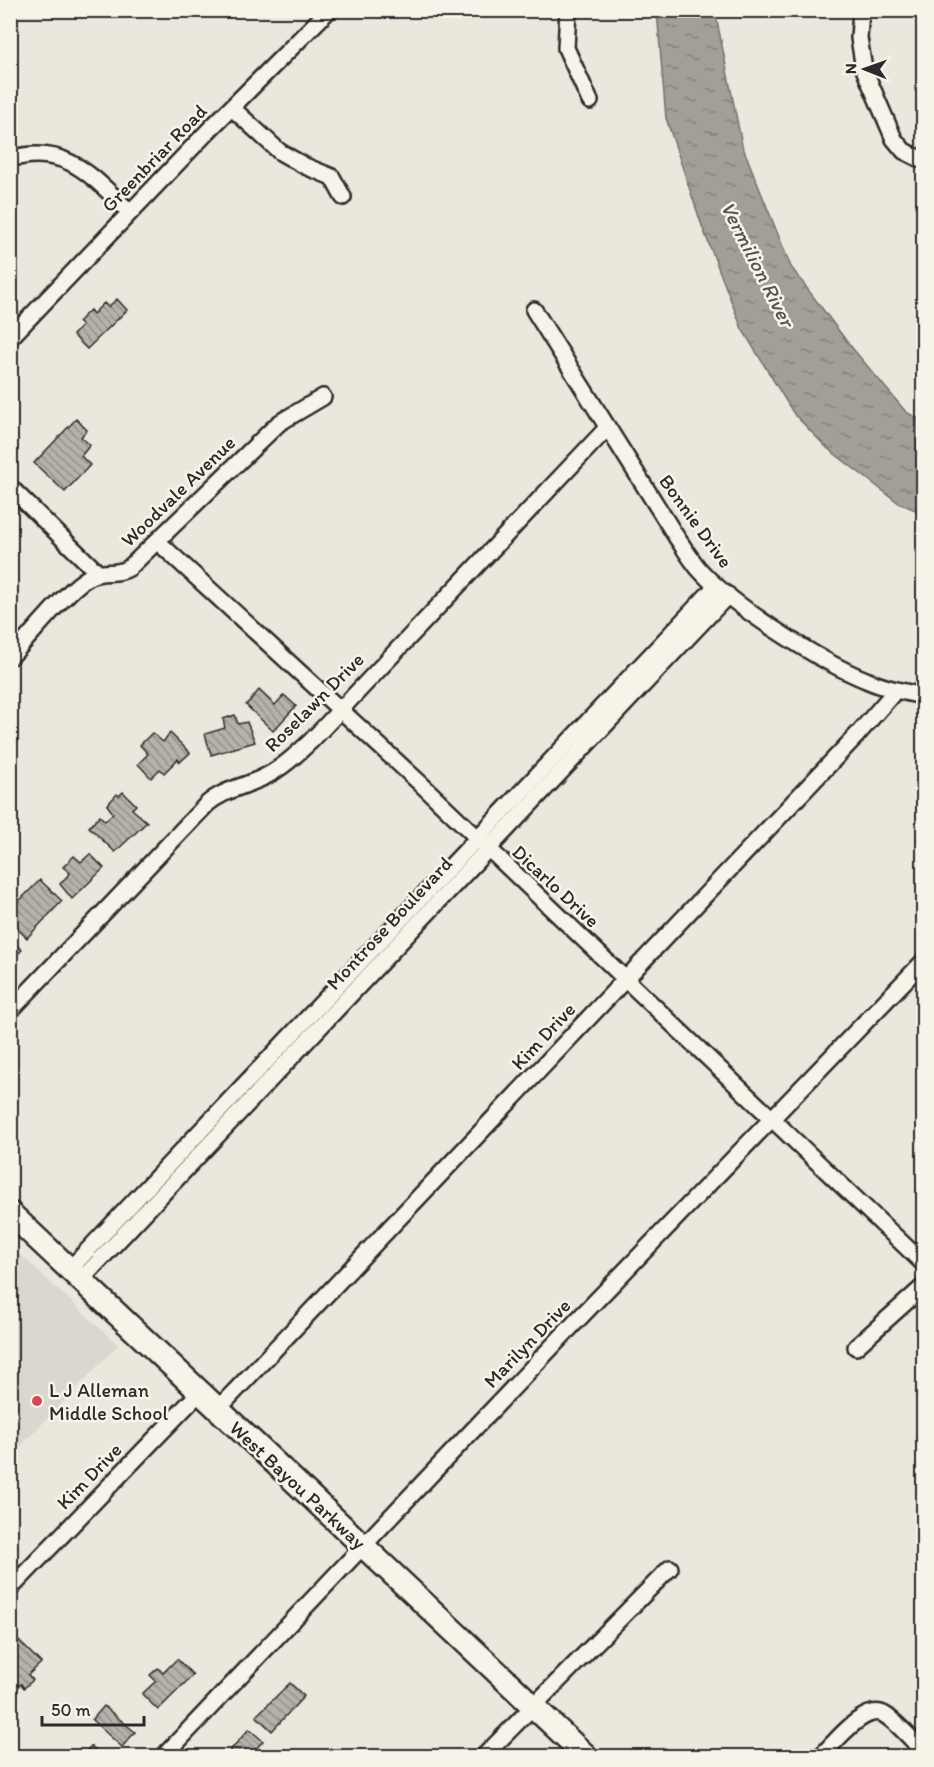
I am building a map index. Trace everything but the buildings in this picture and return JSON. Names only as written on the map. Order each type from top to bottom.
[{"type":"street","name":"Greenbriar Road","points":[[10,338],[130,212],[329,10]]},
{"type":"street","points":[[568,10],[566,48],[590,101]]},
{"type":"street","points":[[861,10],[859,38],[864,69],[894,139],[904,150],[924,161]]},
{"type":"street","points":[[232,108],[280,152],[332,177],[343,196]]},
{"type":"street","points":[[10,159],[38,154],[58,156],[89,174],[130,212]]},
{"type":"street","name":"Bonnie Drive","points":[[534,310],[676,538],[698,568],[722,591],[835,664],[865,680],[924,696]]},
{"type":"street","name":"Woodvale Avenue","points":[[10,657],[76,587],[98,573],[125,570],[279,423],[323,397]]},
{"type":"street","name":"Roselawn Drive","points":[[10,1011],[207,804],[280,767],[310,741],[608,428]]},
{"type":"street","points":[[10,487],[98,573]]},
{"type":"street","name":"Dicarlo Drive","points":[[157,541],[339,710],[924,1264]]},
{"type":"street","name":"Montrose Boulevard","points":[[75,1275],[722,591]]},
{"type":"street","name":"Kim Drive","points":[[218,1409],[896,690]]},
{"type":"street","name":"Marilyn Drive","points":[[164,1756],[924,961]]},
{"type":"street","name":"West Bayou Parkway","points":[[10,1213],[586,1756]]},
{"type":"street","points":[[856,1347],[924,1286]]},
{"type":"street","name":"Kim Drive","points":[[10,1589],[200,1393]]},
{"type":"street","points":[[484,1756],[670,1568]]},
{"type":"street","points":[[821,1756],[861,1717],[875,1712],[885,1715],[924,1752]]},
{"type":"shaded area","name":"L J Alleman Middle School","points":[[10,1245],[118,1345],[11,1456],[10,1456]]},
{"type":"water","name":"Vermilion River","points":[[657,11],[715,11],[742,145],[791,267],[848,343],[906,412],[923,421],[923,513],[899,503],[827,448],[794,414],[742,329],[702,226],[666,118]]},
{"type":"place","name":"L J Alleman Middle School","points":[[37,1401]]}]
